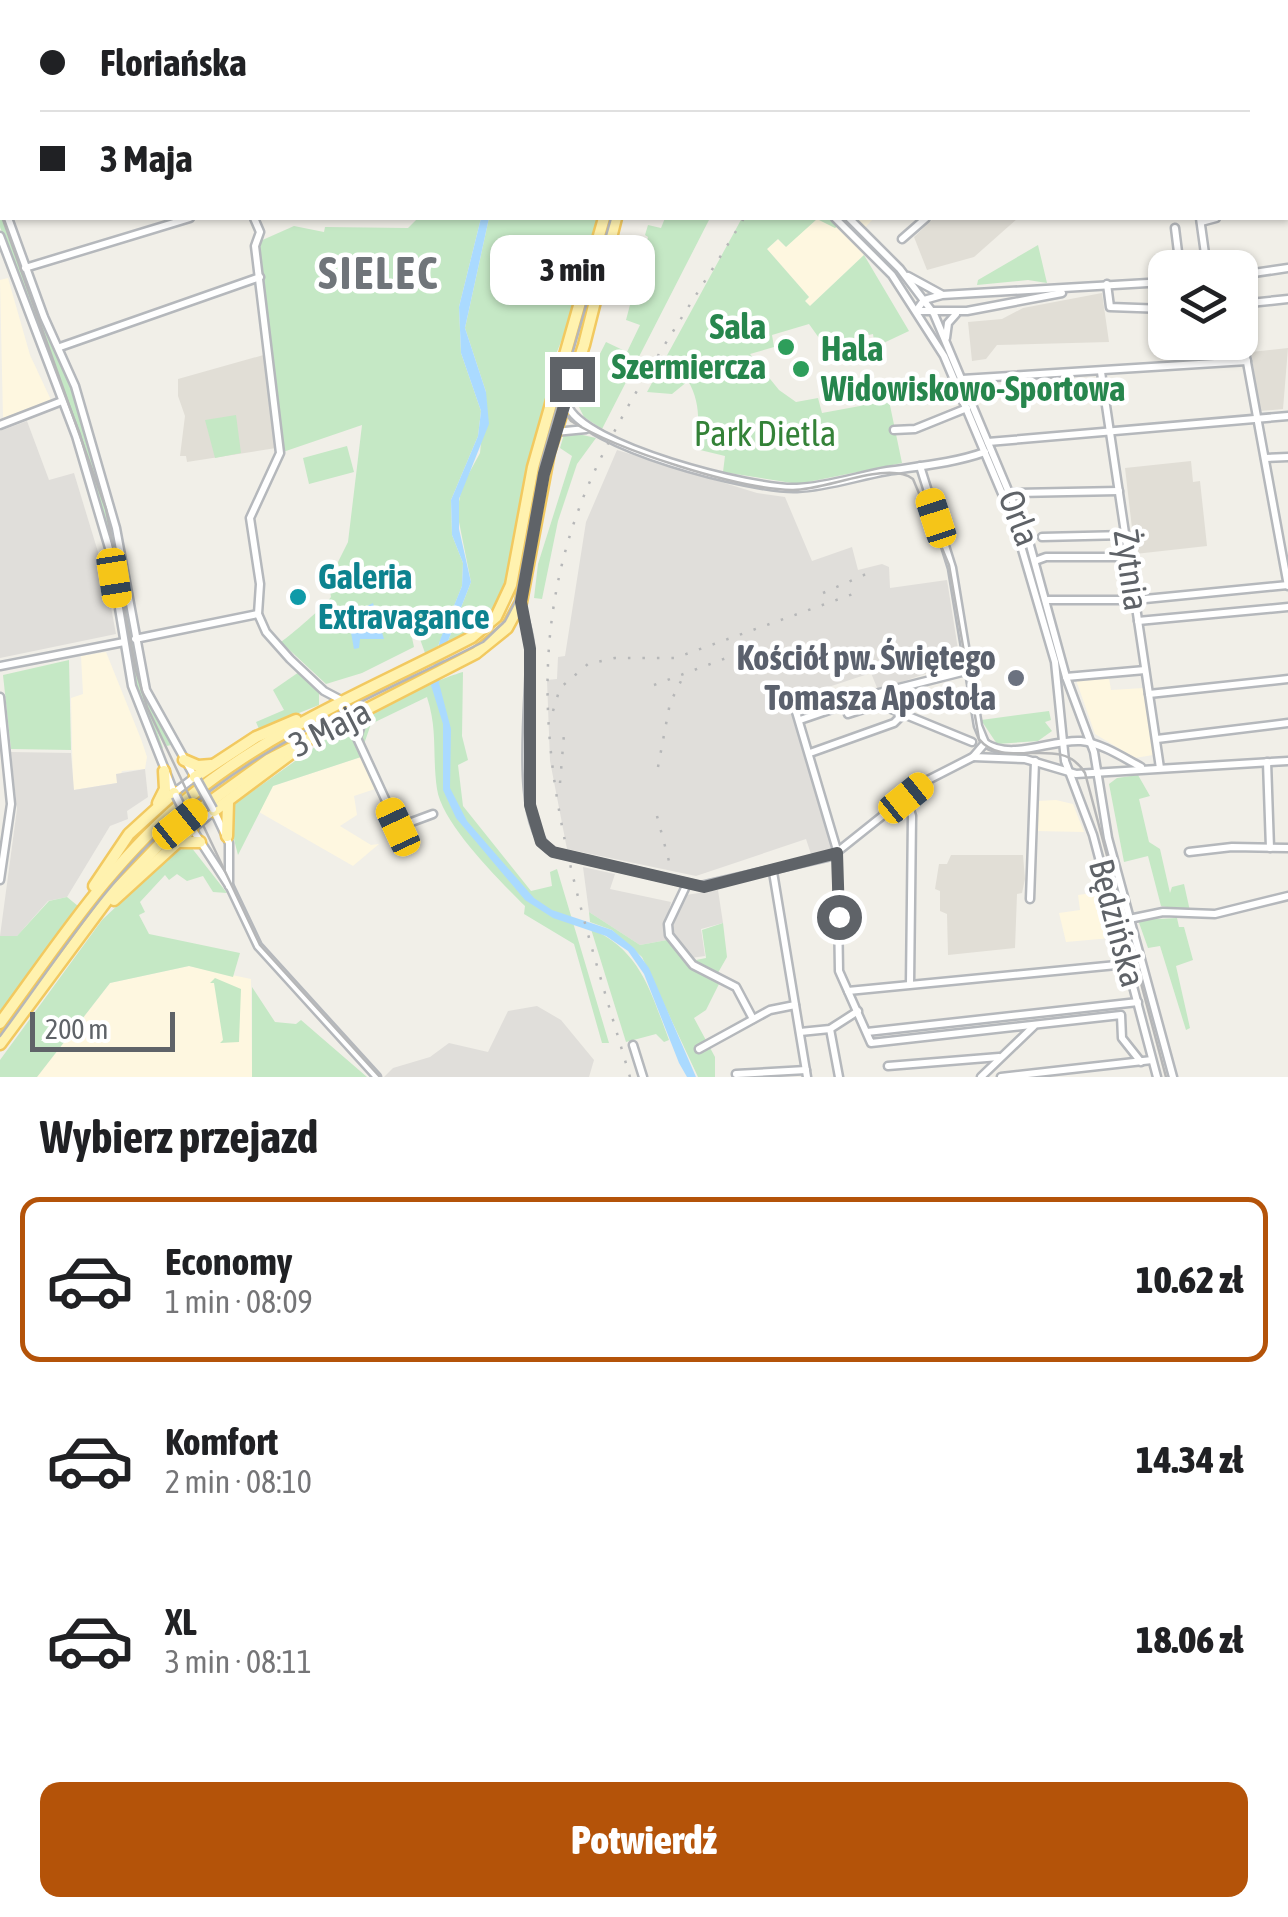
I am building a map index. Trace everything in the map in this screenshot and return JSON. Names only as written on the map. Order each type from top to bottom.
[{"type":"main road","name":"3 Maja","points":[[0,1023],[79,914],[137,845],[188,797],[241,758],[490,624],[508,594],[526,498],[603,220]]},
{"type":"main road","name":"3 Maja","points":[[0,1044],[94,916],[180,824],[240,777],[450,666],[493,642],[507,628],[521,602],[555,432],[615,220]]},
{"type":"main road","points":[[196,778],[212,764],[270,730],[318,715],[323,730],[213,810]]},
{"type":"main road","points":[[184,760],[198,766],[212,764]]},
{"type":"main road","points":[[79,914],[116,852],[157,806],[165,789],[164,771]]},
{"type":"main road","points":[[157,806],[175,795]]},
{"type":"main road","points":[[227,836],[229,800]]},
{"type":"main road","points":[[94,916],[192,827]]},
{"type":"main road","points":[[176,842],[200,842]]},
{"type":"street","points":[[9,220],[24,268],[60,346],[116,528],[135,639],[154,707],[227,836],[230,887]]},
{"type":"street","points":[[24,268],[183,220]]},
{"type":"street","points":[[255,220],[260,232],[255,246],[280,453],[250,518],[260,584],[258,614],[266,632],[324,692],[344,701]]},
{"type":"street","name":"Orla","points":[[836,220],[875,256],[916,311],[949,366],[967,408],[1040,599],[1057,674],[1069,772]]},
{"type":"street","points":[[851,220],[900,269],[942,295]]},
{"type":"street","points":[[902,239],[924,220]]},
{"type":"street","points":[[1200,220],[1204,250]]},
{"type":"street","points":[[1175,228],[1178,250]]},
{"type":"street","points":[[0,236],[106,530],[124,642],[140,710],[164,771],[200,842],[230,887],[258,946],[377,1077]]},
{"type":"street","points":[[1258,272],[1288,268]]},
{"type":"street","name":"Orla","points":[[900,269],[934,314],[992,440],[1048,600],[1066,677],[1092,744]]},
{"type":"street","points":[[60,346],[260,277]]},
{"type":"street","points":[[1082,287],[963,312],[916,311],[924,300],[942,295],[1148,283]]},
{"type":"street","points":[[1107,284],[1110,308],[1148,309]]},
{"type":"street","points":[[986,292],[982,302],[988,308]]},
{"type":"street","points":[[946,340],[948,323],[973,304],[966,293]]},
{"type":"street","points":[[1258,302],[1288,300]]},
{"type":"street","points":[[962,379],[1247,361],[1286,558],[1288,586],[1135,600],[1048,600]]},
{"type":"street","name":"Żytnia","points":[[1101,372],[1160,768]]},
{"type":"street","points":[[558,375],[572,379]]},
{"type":"street","points":[[566,398],[572,418],[587,429],[646,455],[780,487],[808,487],[985,452]]},
{"type":"street","points":[[0,425],[62,401]]},
{"type":"street","points":[[894,430],[915,429],[967,408]]},
{"type":"street","points":[[992,440],[1288,416]]},
{"type":"street","points":[[555,432],[587,429]]},
{"type":"street","points":[[1265,458],[1288,457]]},
{"type":"street","points":[[920,466],[952,568],[985,743]]},
{"type":"street","points":[[1008,491],[1017,495],[1120,492]]},
{"type":"street","points":[[1042,537],[1126,535]]},
{"type":"street","points":[[1036,562],[1046,557],[1129,557]]},
{"type":"street","points":[[521,602],[530,649],[530,805],[545,847],[570,856],[687,884],[720,886],[773,872],[837,853],[943,770],[970,758],[985,743]]},
{"type":"street","points":[[1138,621],[1288,606]]},
{"type":"street","points":[[135,639],[258,614]]},
{"type":"street","points":[[507,628],[525,631]]},
{"type":"street","points":[[0,666],[124,642]]},
{"type":"street","points":[[800,720],[879,692],[970,670]]},
{"type":"street","points":[[1066,677],[1146,670]]},
{"type":"street","points":[[1150,694],[1288,678]]},
{"type":"street","points":[[318,715],[324,692]]},
{"type":"street","points":[[0,697],[11,804],[0,880]]},
{"type":"street","points":[[848,714],[879,704],[972,742]]},
{"type":"street","points":[[794,705],[837,853],[838,962],[871,1042],[882,1045],[1121,1016],[1122,1038],[1140,1062]]},
{"type":"street","points":[[357,738],[366,708]]},
{"type":"street","points":[[810,754],[894,723],[902,715]]},
{"type":"street","points":[[338,722],[357,738],[398,827],[433,814]]},
{"type":"street","points":[[1157,739],[1288,723]]},
{"type":"street","points":[[985,743],[1001,749],[1092,744],[1143,768]]},
{"type":"street","name":"Będzińska","points":[[1092,744],[1108,838],[1173,1077]]},
{"type":"street","points":[[970,758],[1035,761],[1069,772],[1288,762]]},
{"type":"street","points":[[1030,899],[1035,761]]},
{"type":"street","points":[[1267,762],[1270,848]]},
{"type":"street","name":"Będzińska","points":[[1069,772],[1093,835],[1157,1077]]},
{"type":"street","points":[[175,795],[196,778]]},
{"type":"street","points":[[906,798],[912,816],[910,984]]},
{"type":"street","points":[[192,827],[213,810]]},
{"type":"street","points":[[1189,852],[1288,848]]},
{"type":"street","points":[[736,1074],[807,1074],[773,872]]},
{"type":"street","points":[[687,884],[668,924],[668,935],[690,963],[736,987],[753,1019]]},
{"type":"street","points":[[1129,919],[1164,912],[1215,914],[1288,896]]},
{"type":"street","points":[[848,991],[1128,964]]},
{"type":"street","points":[[1124,1000],[1134,989]]},
{"type":"street","points":[[867,1032],[1124,1000],[1138,1002]]},
{"type":"street","points":[[699,1049],[753,1019],[795,1005]]},
{"type":"street","points":[[800,1032],[830,1028],[858,1011]]},
{"type":"street","points":[[981,1077],[1035,1026],[1038,1012]]},
{"type":"street","points":[[830,1028],[839,1077]]},
{"type":"street","points":[[633,1045],[643,1077]]},
{"type":"street","points":[[888,1066],[999,1056]]},
{"type":"street","points":[[1001,1077],[1152,1060]]},
{"type":"shaded area","points":[[816,220],[872,220],[858,235],[858,248],[864,255],[810,306],[805,301],[809,297],[767,249],[778,239],[785,246]]},
{"type":"shaded area","points":[[932,220],[1016,220],[974,257],[927,270],[914,237]]},
{"type":"shaded area","points":[[8,278],[30,355],[51,400],[3,418],[0,280]]},
{"type":"shaded area","points":[[1102,293],[1109,342],[997,345],[986,359],[972,361],[968,322],[1002,319],[1023,308]]},
{"type":"shaded area","points":[[1288,348],[1283,409],[1260,411],[1252,360],[1258,360],[1258,351]]},
{"type":"shaded area","points":[[267,354],[276,448],[187,462],[186,456],[180,456],[185,416],[178,396],[178,379]]},
{"type":"shaded area","points":[[27,421],[49,480],[74,473],[105,575],[116,634],[0,658],[0,431]]},
{"type":"shaded area","points":[[617,450],[757,493],[785,497],[812,561],[852,547],[858,570],[882,564],[889,567],[890,588],[947,580],[960,662],[878,690],[871,673],[792,699],[833,849],[830,852],[812,857],[806,839],[696,876],[567,849],[550,761],[547,680],[557,679],[558,657],[565,656],[586,522]]},
{"type":"shaded area","points":[[1191,461],[1193,482],[1200,481],[1207,546],[1135,554],[1125,468]]},
{"type":"shaded area","points":[[106,652],[147,757],[145,769],[122,771],[117,783],[73,790],[71,698],[83,694],[81,656]]},
{"type":"shaded area","points":[[1109,678],[1111,690],[1144,688],[1153,755],[1135,758],[1095,734],[1076,680]]},
{"type":"shaded area","points":[[11,752],[71,753],[74,790],[117,783],[116,774],[145,769],[148,797],[127,811],[128,819],[110,826],[67,897],[48,901],[17,936],[0,936],[17,809]]},
{"type":"shaded area","points":[[361,757],[375,789],[354,796],[357,815],[340,826],[371,845],[379,844],[353,866],[259,812],[273,786]]},
{"type":"shaded area","points":[[1037,801],[1073,804],[1084,832],[1035,831]]},
{"type":"shaded area","points":[[951,855],[1023,855],[1025,879],[1022,893],[1017,894],[1015,948],[948,955],[947,914],[940,911],[940,891],[935,889],[939,864],[947,864]]},
{"type":"shaded area","points":[[583,867],[615,874],[610,889],[671,902],[664,932],[667,940],[640,945],[589,912]]},
{"type":"shaded area","points":[[718,890],[723,923],[701,929],[705,956],[691,958],[671,932],[675,919],[686,895]]},
{"type":"shaded area","points":[[1100,892],[1111,938],[1066,942],[1059,913],[1080,910],[1078,895]]},
{"type":"shaded area","points":[[189,966],[251,979],[252,1077],[37,1077],[110,983]]},
{"type":"shaded area","points":[[537,1006],[561,1020],[594,1060],[589,1077],[384,1077],[393,1068],[430,1057],[449,1043],[488,1052],[508,1011]]},
{"type":"green space","points":[[0,220],[7,220],[39,312],[69,374],[113,527],[140,676],[171,745],[167,746],[154,722],[163,748],[159,751],[136,690],[106,520]]},
{"type":"green space","points":[[416,220],[481,220],[459,307],[461,353],[481,411],[478,436],[451,500],[452,535],[463,563],[462,586],[438,646],[425,653],[420,639],[411,633],[414,647],[362,673],[326,684],[281,642],[322,607],[331,597],[330,591],[339,586],[334,570],[348,542],[362,425],[283,452],[258,242],[294,226],[324,232],[325,227],[408,228]]},
{"type":"green space","points":[[489,220],[599,220],[574,310],[554,359],[513,567],[496,612],[462,639],[448,641],[471,582],[457,512],[462,486],[480,453],[486,392],[465,328]]},
{"type":"green space","points":[[664,220],[709,220],[602,429],[584,417],[577,403],[586,405],[592,388],[584,385],[606,342],[627,352],[640,325],[626,320],[648,225],[661,228]]},
{"type":"green space","name":"Park Dietla","points":[[741,220],[816,220],[786,247],[778,239],[767,249],[809,297],[805,301],[810,306],[864,255],[909,331],[875,347],[873,334],[824,345],[809,324],[772,335],[774,347],[750,354],[779,390],[796,402],[818,398],[822,413],[860,406],[887,391],[902,463],[798,484],[723,472],[725,456],[696,449],[697,406],[688,381],[672,394],[647,392]]},
{"type":"green space","name":"Park Dietla","points":[[819,220],[847,220],[835,228]]},
{"type":"green space","points":[[1038,245],[1047,283],[1028,280],[977,285],[978,280]]},
{"type":"green space","points":[[236,415],[241,453],[215,458],[205,420]]},
{"type":"green space","points":[[565,431],[596,438],[577,464],[558,521],[542,599],[534,598],[538,564],[572,456],[560,448]]},
{"type":"green space","points":[[347,446],[354,472],[309,484],[303,458]]},
{"type":"green space","points":[[69,660],[71,750],[11,749],[3,675]]},
{"type":"green space","points":[[299,672],[319,693],[319,705],[259,729],[256,722],[284,710],[273,690]]},
{"type":"green space","points":[[463,672],[462,736],[468,760],[458,765],[463,806],[531,891],[552,886],[550,872],[557,869],[609,1043],[602,1043],[574,944],[524,914],[525,906],[449,819],[437,789],[427,697],[371,724],[364,744],[364,726],[374,713],[412,692]]},
{"type":"green space","points":[[1049,711],[1051,720],[1045,722],[1052,731],[1038,741],[997,744],[981,720]]},
{"type":"green space","points":[[339,730],[349,730],[361,757],[273,786],[238,855],[230,824],[233,805]]},
{"type":"green space","points":[[1138,775],[1150,796],[1139,799],[1149,842],[1160,849],[1170,893],[1172,887],[1184,884],[1190,911],[1161,906],[1148,856],[1124,862],[1109,784],[1117,778]]},
{"type":"green space","points":[[200,791],[204,801],[118,881],[0,1039],[0,1028],[123,864]]},
{"type":"green space","points":[[191,847],[227,893],[213,892],[203,876],[187,881],[177,874],[169,880],[165,875],[140,902],[145,912],[139,915],[149,934],[240,953],[233,977],[189,966],[110,983],[37,1077],[0,1077],[0,1060],[102,920],[175,851]]},
{"type":"green space","points":[[67,897],[78,906],[0,1013],[0,936],[17,936],[49,901]]},
{"type":"green space","points":[[589,912],[640,945],[667,940],[686,962],[706,958],[702,930],[723,923],[727,957],[715,978],[720,982],[706,1010],[694,1018],[715,1057],[715,1077],[698,1077],[642,957],[612,930],[590,922]]},
{"type":"green space","points":[[1177,918],[1179,927],[1184,927],[1193,960],[1176,966],[1190,1028],[1186,1030],[1160,946],[1148,948],[1138,920]]},
{"type":"green space","points":[[591,929],[608,938],[633,961],[650,990],[669,1040],[664,1042],[656,1034],[626,1042]]},
{"type":"green space","points":[[215,978],[241,989],[239,1042],[220,1043],[223,1040],[214,983],[210,983]]},
{"type":"green space","points":[[252,987],[275,1022],[296,1024],[301,1020],[367,1077],[252,1077]]},
{"type":"water","points":[[481,220],[489,220],[465,328],[486,392],[489,424],[459,499],[459,529],[471,582],[448,641],[439,683],[451,729],[450,788],[467,821],[534,898],[552,910],[612,930],[634,948],[649,968],[696,1077],[687,1077],[679,1063],[644,974],[628,951],[606,936],[553,918],[525,900],[456,818],[443,790],[443,724],[430,682],[440,640],[462,586],[463,563],[452,535],[451,500],[478,436],[481,411],[461,353],[459,307]]},
{"type":"water","points":[[373,603],[384,639],[360,639],[359,648],[354,649],[348,616]]},
{"type":"tram line","points":[[3,220],[106,509],[136,671],[147,707],[260,945],[380,1077]]},
{"type":"tram line","points":[[0,1036],[128,867],[212,789],[286,741],[483,642],[505,621],[516,600],[541,463],[610,220]]},
{"type":"tram line","points":[[564,388],[562,408],[571,421],[617,444],[710,475],[792,490],[872,474],[902,474],[913,479],[949,565],[979,739],[1003,752],[1062,755],[1075,761],[1085,773],[1166,1077]]},
{"type":"railway","points":[[630,1077],[586,928],[554,780],[548,706],[550,631],[564,556],[591,479],[644,379],[743,220]]},
{"type":"railway","points":[[823,593],[873,571]]},
{"type":"railway","points":[[553,711],[560,688],[588,664],[615,658],[675,658],[853,594]]},
{"type":"railway","points":[[654,685],[729,657],[757,639]]},
{"type":"railway","points":[[658,767],[670,703],[685,673]]},
{"type":"railway","points":[[560,783],[564,734]]},
{"type":"railway","points":[[657,816],[670,865]]},
{"type":"place","name":"Sala Szermiercza","points":[[786,347]]},
{"type":"place","name":"Hala Widowiskowo-Sportowa","points":[[801,369]]},
{"type":"place","name":"Galeria Extravagance","points":[[298,597]]},
{"type":"place","name":"Kościół pw. Świętego Tomasza Apostoła","points":[[1016,678]]},
{"type":"district","name":"SIELEC","points":[[379,273]]},
{"type":"route","points":[[572,379],[544,474],[521,602],[530,642],[530,805],[541,842],[553,852],[704,887],[837,853],[839,917]]}]
